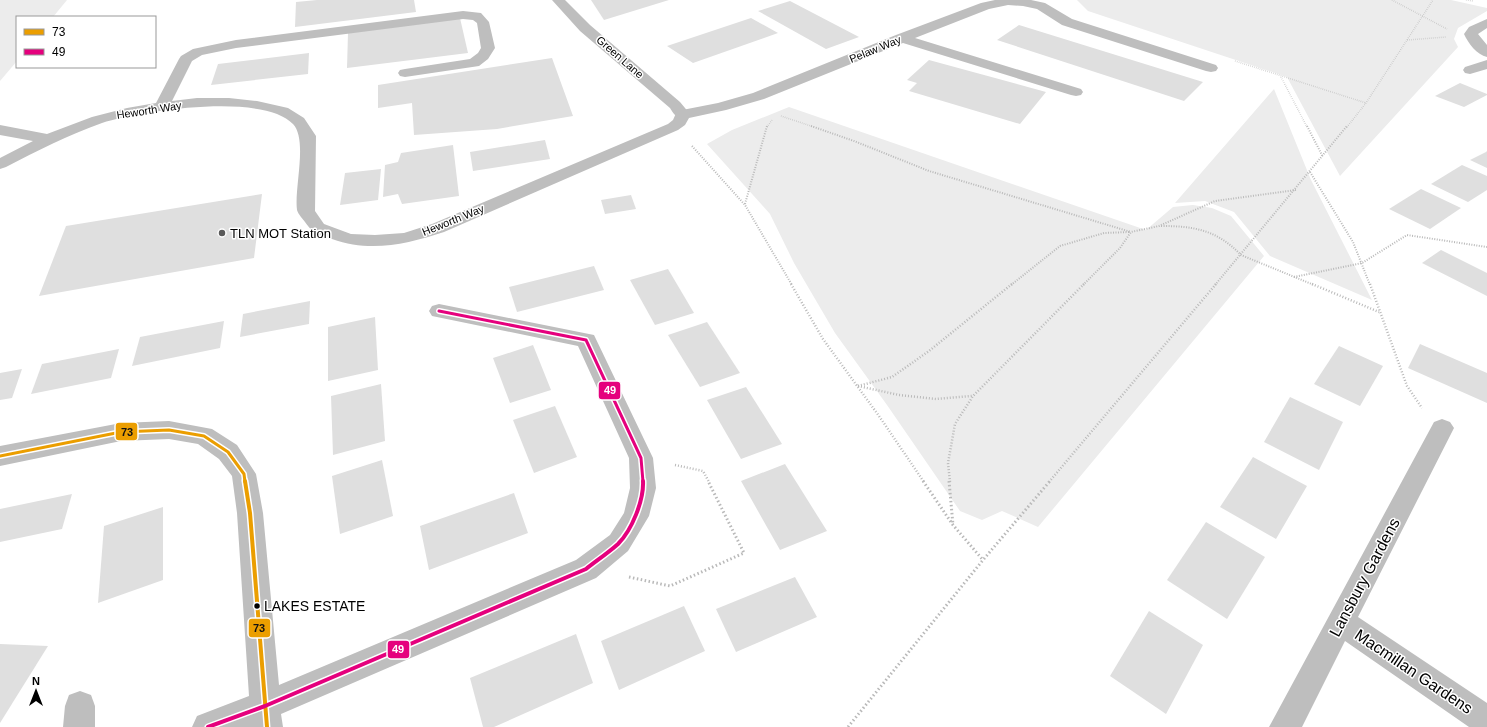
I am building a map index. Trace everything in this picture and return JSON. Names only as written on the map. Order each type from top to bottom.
[{"type":"street","name":"Green Lane","points":[[558,0],[585,28],[675,105],[682,114]]},
{"type":"street","points":[[1487,23],[1474,30],[1471,34],[1473,39],[1487,53]]},
{"type":"street","points":[[1470,70],[1487,64]]},
{"type":"street","points":[[208,727],[266,717],[586,569],[619,543],[636,516],[643,488],[642,458],[586,340],[439,312]]},
{"type":"street","name":"Lansbury Gardens","points":[[1285,727],[1442,428]]},
{"type":"street","points":[[0,456],[121,432],[168,430],[204,436],[228,452],[244,474],[250,513],[266,717]]},
{"type":"street","name":"Macmillan Gardens","points":[[1341,622],[1487,721]]},
{"type":"lane","name":"Pelaw Way","points":[[682,114],[729,106],[985,6],[1008,1],[1023,2],[1041,6],[1067,22],[1211,68]]},
{"type":"lane","points":[[162,106],[186,59],[198,52],[236,44],[433,12],[477,16],[483,22],[488,48],[483,56],[474,63],[405,73]]},
{"type":"lane","points":[[901,38],[1076,92]]},
{"type":"lane","name":"Heworth Way","points":[[0,164],[48,139],[97,120],[127,112],[198,102],[229,102],[257,105],[283,111],[299,121],[308,136],[306,211],[318,228],[349,239],[375,241],[406,238],[438,228],[673,128]]},
{"type":"lane","points":[[673,128],[680,122],[682,114]]},
{"type":"lane","points":[[0,130],[48,139]]},
{"type":"path","points":[[1392,0],[1421,17]]},
{"type":"path","points":[[848,727],[983,560],[1323,158],[1366,103],[1433,0]]},
{"type":"path","points":[[1466,0],[1472,2],[1474,0]]},
{"type":"path","points":[[1406,40],[1452,36]]},
{"type":"path","points":[[1281,77],[1323,158]]},
{"type":"path","points":[[763,94],[780,116],[854,141],[929,171],[1131,232]]},
{"type":"path","points":[[745,205],[766,128],[771,121],[780,116]]},
{"type":"path","points":[[673,128],[712,167],[745,205],[824,339],[953,525],[983,560]]},
{"type":"path","points":[[1310,172],[1353,242],[1407,386],[1422,409],[1442,428]]},
{"type":"path","points":[[858,386],[892,377],[929,351],[1060,246],[1104,233],[1131,232],[1159,226],[1215,201],[1296,190]]},
{"type":"path","points":[[1159,226],[1194,227],[1213,232],[1233,244],[1241,255],[1380,312]]},
{"type":"path","points":[[953,525],[948,463],[955,424],[973,396],[1120,248],[1131,232]]},
{"type":"path","points":[[1294,277],[1362,263],[1407,235],[1487,247]]},
{"type":"path","points":[[858,386],[899,394],[936,398],[973,396]]},
{"type":"path","points":[[586,569],[670,586],[744,553],[703,471],[642,458]]},
{"type":"shaded area","points":[[0,0],[67,0],[54,16],[16,16],[16,62],[0,81]]},
{"type":"shaded area","points":[[1077,0],[1451,0],[1487,8],[1487,11],[1458,28],[1454,39],[1458,47],[1340,176],[1287,77],[1088,11]]},
{"type":"shaded area","points":[[1274,89],[1311,180],[1372,300],[1270,256],[1234,212],[1205,201],[1175,203]]},
{"type":"shaded area","points":[[789,107],[1146,230],[1173,207],[1193,205],[1212,208],[1231,216],[1264,256],[1038,527],[1002,511],[982,520],[960,511],[835,333],[794,263],[770,214],[707,144],[732,130]]},
{"type":"building","points":[[317,0],[414,0],[416,12],[295,27],[296,2]]},
{"type":"building","points":[[591,0],[669,0],[604,20]]},
{"type":"building","points":[[790,1],[859,37],[826,49],[758,11]]},
{"type":"building","points":[[460,18],[468,53],[347,68],[348,33]]},
{"type":"building","points":[[751,18],[778,33],[693,63],[667,46]]},
{"type":"building","points":[[1019,25],[1203,82],[1184,101],[997,40]]},
{"type":"building","points":[[309,53],[308,74],[211,85],[218,64]]},
{"type":"building","points":[[552,58],[573,116],[497,129],[414,135],[412,103],[378,108],[378,85]]},
{"type":"building","points":[[929,60],[1046,92],[1020,124],[909,91],[917,83],[907,80]]},
{"type":"building","points":[[1460,83],[1487,95],[1464,107],[1435,96]]},
{"type":"building","points":[[545,140],[550,159],[473,171],[470,152]]},
{"type":"building","points":[[453,145],[459,196],[402,204],[398,194],[383,197],[385,165],[398,162],[401,153]]},
{"type":"building","points":[[1487,151],[1487,168],[1470,160],[1486,152]]},
{"type":"building","points":[[1462,165],[1487,176],[1487,190],[1468,202],[1431,184]]},
{"type":"building","points":[[381,169],[378,200],[340,205],[345,173]]},
{"type":"building","points":[[1421,189],[1461,208],[1430,229],[1389,209]]},
{"type":"building","points":[[262,194],[254,258],[39,296],[66,226]]},
{"type":"building","points":[[631,195],[636,209],[605,214],[601,200]]},
{"type":"building","points":[[1441,250],[1487,273],[1487,296],[1422,263]]},
{"type":"building","points":[[594,266],[604,290],[517,312],[509,287]]},
{"type":"building","points":[[668,269],[694,313],[655,325],[630,280]]},
{"type":"building","points":[[310,301],[309,324],[240,337],[243,314]]},
{"type":"building","points":[[375,317],[378,370],[328,381],[328,327]]},
{"type":"building","points":[[224,321],[220,348],[132,366],[140,337]]},
{"type":"building","points":[[707,322],[740,373],[700,387],[668,335]]},
{"type":"building","points":[[1420,344],[1487,373],[1487,403],[1408,368]]},
{"type":"building","points":[[533,345],[551,390],[510,403],[493,358]]},
{"type":"building","points":[[1339,346],[1383,366],[1360,406],[1314,384]]},
{"type":"building","points":[[119,349],[111,378],[31,394],[42,364]]},
{"type":"building","points":[[22,369],[12,398],[0,400],[0,373]]},
{"type":"building","points":[[381,384],[385,441],[333,455],[331,396]]},
{"type":"building","points":[[746,387],[782,444],[741,459],[707,400]]},
{"type":"building","points":[[1290,397],[1343,422],[1319,470],[1264,442]]},
{"type":"building","points":[[555,406],[577,457],[534,473],[513,420]]},
{"type":"building","points":[[1253,457],[1307,486],[1276,539],[1220,507]]},
{"type":"building","points":[[382,460],[393,516],[340,534],[332,476]]},
{"type":"building","points":[[785,464],[827,531],[780,550],[741,481]]},
{"type":"building","points":[[514,493],[528,533],[429,570],[420,526]]},
{"type":"building","points":[[72,494],[62,529],[0,542],[0,509]]},
{"type":"building","points":[[163,507],[163,580],[98,603],[104,526]]},
{"type":"building","points":[[1206,522],[1265,557],[1227,619],[1167,580]]},
{"type":"building","points":[[795,577],[817,617],[736,652],[716,609]]},
{"type":"building","points":[[684,606],[705,651],[619,690],[601,641]]},
{"type":"building","points":[[1149,611],[1203,645],[1166,714],[1110,676]]},
{"type":"building","points":[[576,634],[593,683],[494,727],[483,727],[470,678]]},
{"type":"building","points":[[0,644],[48,646],[0,723]]},
{"type":"transit line","name":"49","points":[[208,727],[265,706],[586,569],[619,543],[636,516],[643,488],[641,458],[586,340],[439,311]]},
{"type":"transit line","name":"73","points":[[0,456],[121,432],[169,430],[204,436],[228,452],[244,474],[250,513],[267,727]]},
{"type":"place","name":"TLN MOT Station","points":[[222,233]]},
{"type":"place","name":"LAKES ESTATE","points":[[257,606]]}]
